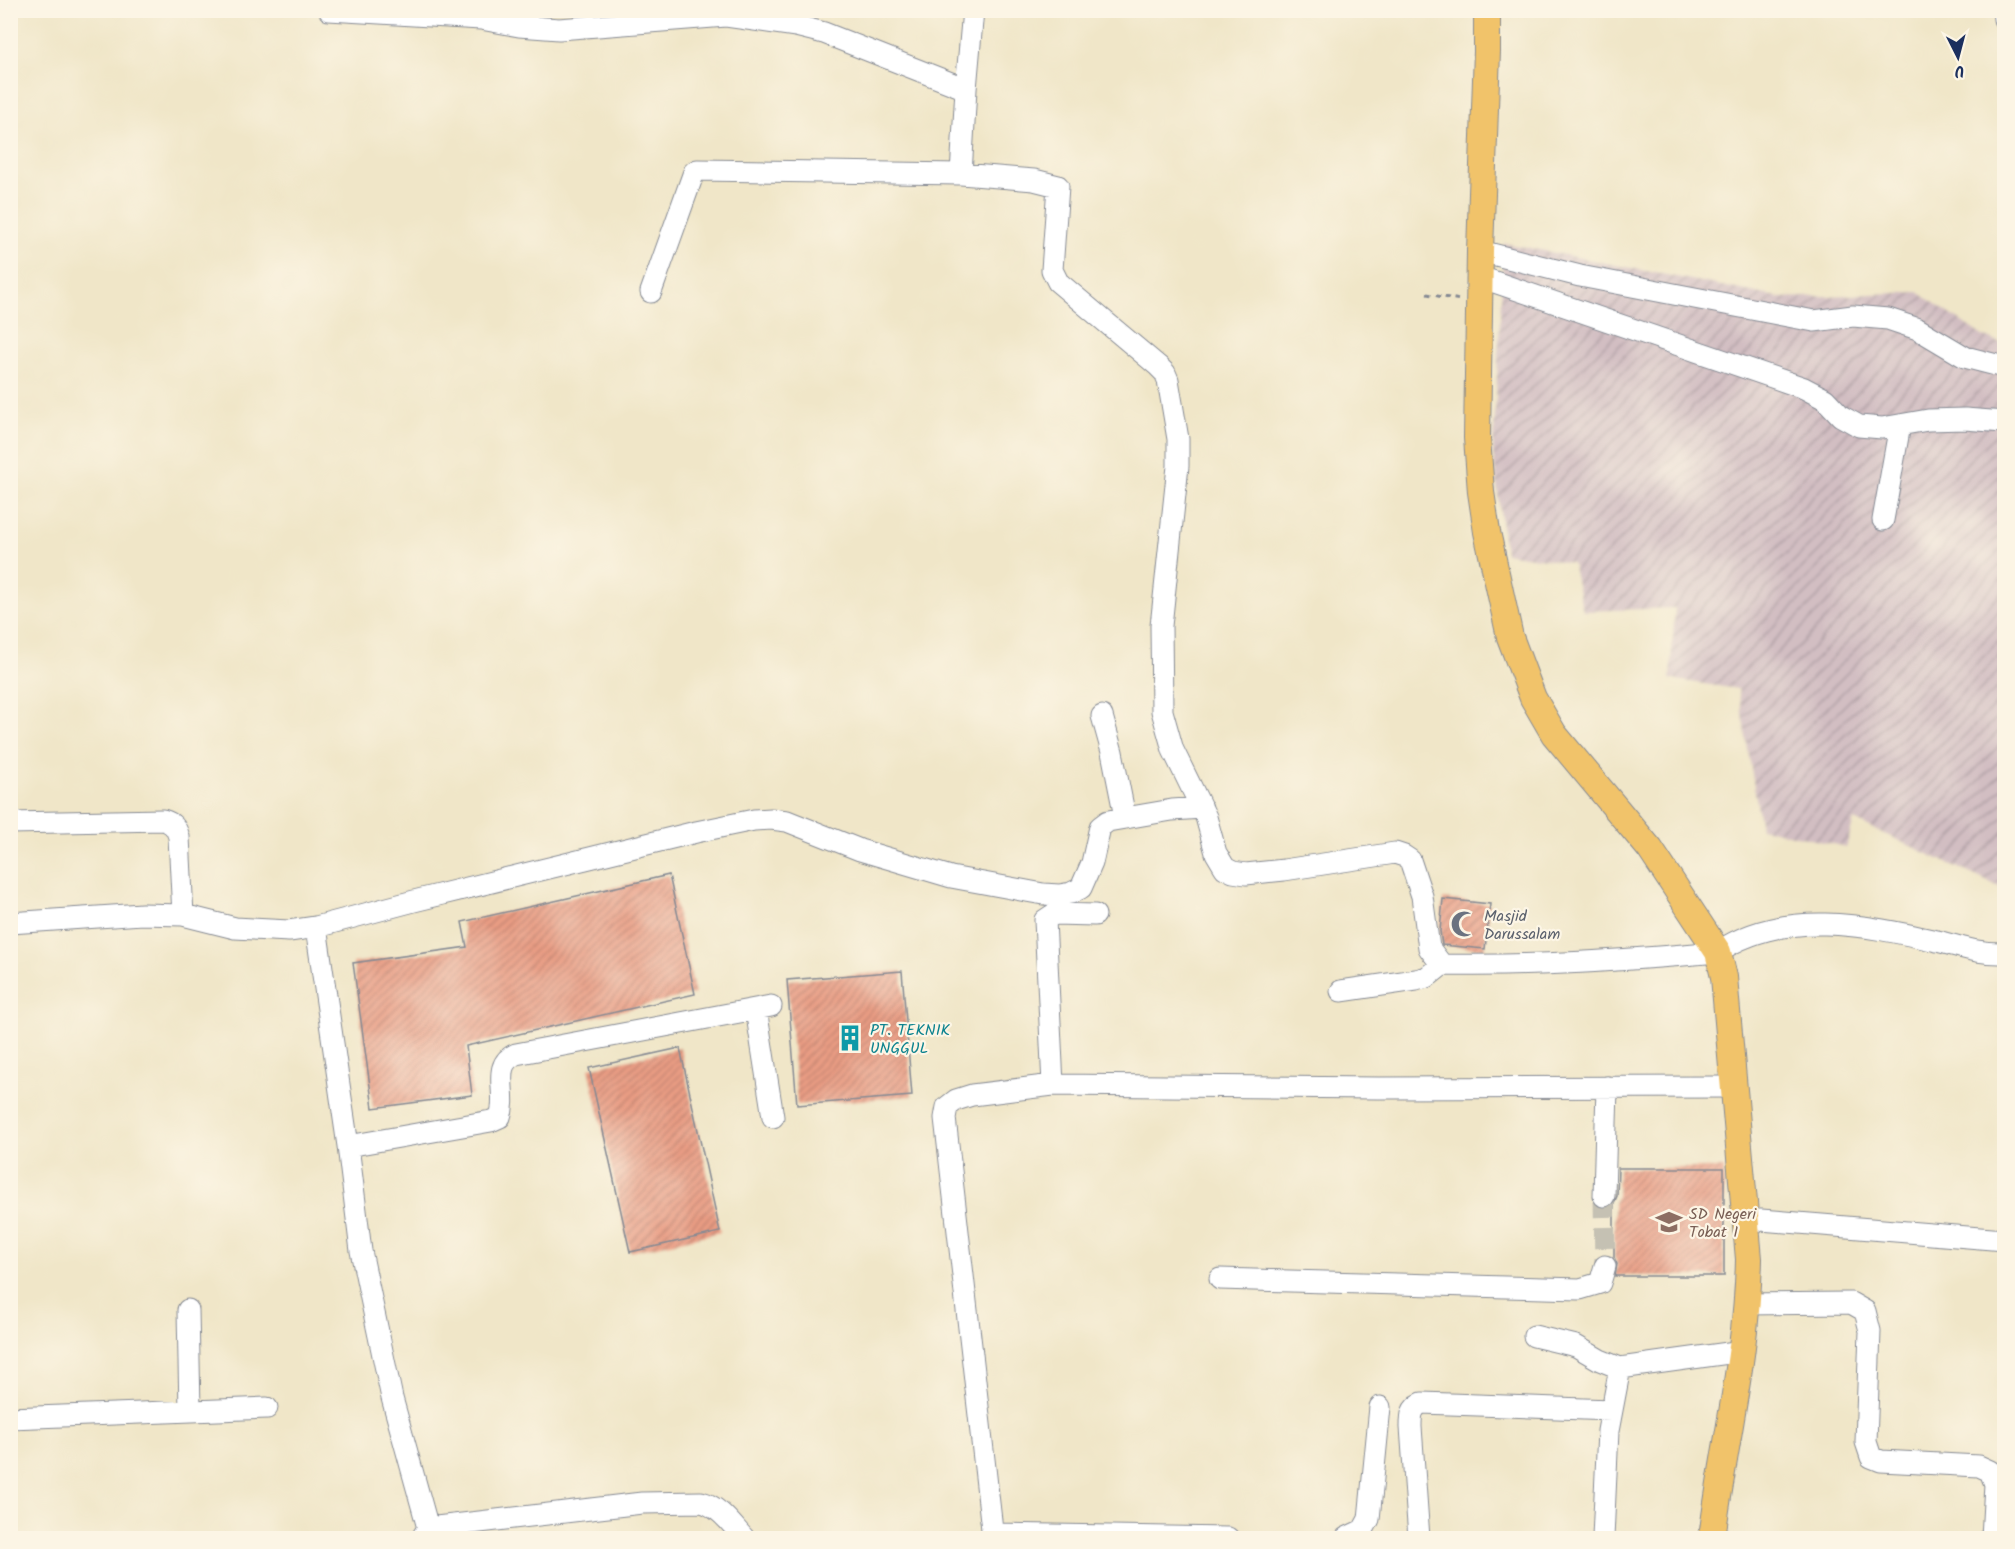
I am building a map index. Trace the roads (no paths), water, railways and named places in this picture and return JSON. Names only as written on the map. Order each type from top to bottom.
[{"type":"main road","points":[[1487,10],[1477,438],[1481,492],[1498,588],[1521,669],[1533,698],[1554,734],[1650,849],[1718,952],[1724,977],[1749,1259],[1748,1304],[1743,1351],[1712,1539]]},
{"type":"street","points":[[329,10],[481,19],[503,16],[519,26],[558,29],[726,16],[796,26],[824,33],[966,89]]},
{"type":"street","points":[[961,174],[973,10]]},
{"type":"street","points":[[2003,10],[2004,19]]},
{"type":"street","points":[[651,292],[694,172],[697,170],[961,174],[1034,180],[1058,186],[1052,270],[1058,282],[1158,366],[1168,380],[1178,439],[1178,466],[1161,626],[1162,711],[1173,750],[1206,817],[1216,854],[1225,867],[1233,872],[1246,874],[1395,853],[1404,856],[1410,860],[1422,896],[1430,948],[1442,965]]},
{"type":"street","points":[[1480,251],[1580,276],[1814,321],[1853,316],[1888,319],[1918,329],[1965,357],[2004,366]]},
{"type":"street","points":[[1480,290],[1804,388],[1826,399],[1841,416],[1858,426],[1882,428],[1928,420],[1965,419],[2004,422]]},
{"type":"street","points":[[1884,520],[1900,425]]},
{"type":"street","points":[[1102,716],[1125,818]]},
{"type":"street","points":[[10,923],[142,914],[183,915],[235,928],[289,931],[316,927],[696,832],[754,820],[771,819],[787,821],[860,850],[951,877],[1059,895],[1081,888],[1092,863],[1100,827],[1108,821],[1202,808]]},
{"type":"street","points":[[10,823],[163,820],[172,823],[179,837],[183,915]]},
{"type":"street","points":[[1053,1085],[1045,920],[1054,914],[1095,915]]},
{"type":"street","points":[[1341,991],[1416,980],[1427,977],[1442,965],[1583,964],[1718,952],[1736,940],[1787,926],[1810,923],[1861,926],[1939,942],[1969,951],[2004,953]]},
{"type":"street","points":[[316,927],[361,1251],[392,1398],[425,1533],[642,1503],[701,1502],[716,1508],[744,1539]]},
{"type":"street","points":[[348,1146],[491,1121],[500,1117],[504,1108],[502,1065],[507,1058],[516,1054],[763,1007],[773,1117]]},
{"type":"street","points":[[1228,1539],[993,1536],[945,1118],[947,1107],[956,1100],[972,1095],[1053,1085],[1379,1088],[1735,1087]]},
{"type":"street","points":[[1604,1196],[1607,1087]]},
{"type":"street","points":[[1747,1221],[1761,1220],[2004,1240]]},
{"type":"street","points":[[1220,1279],[1580,1289],[1600,1283],[1605,1266]]},
{"type":"street","points":[[1748,1304],[1851,1303],[1865,1311],[1870,1331],[1866,1442],[1871,1456],[1881,1461],[1978,1466],[1990,1471],[1995,1484],[1992,1539]]},
{"type":"street","points":[[188,1310],[190,1411]]},
{"type":"street","points":[[1534,1336],[1576,1347],[1620,1368],[1743,1351]]},
{"type":"street","points":[[1603,1539],[1608,1431],[1620,1368]]},
{"type":"street","points":[[1419,1539],[1411,1427],[1411,1412],[1415,1406],[1422,1402],[1611,1410]]},
{"type":"street","points":[[1346,1539],[1363,1530],[1369,1519],[1380,1407]]},
{"type":"street","points":[[10,1419],[267,1408]]},
{"type":"tunnel","points":[[1604,1196],[1605,1266]]},
{"type":"place","name":"Masjid Darussalam","points":[[1464,924]]},
{"type":"place","name":"PT. TEKNIK UNGGUL","points":[[850,1038]]},
{"type":"place","name":"SD Negeri Tobat I","points":[[1669,1222]]}]
